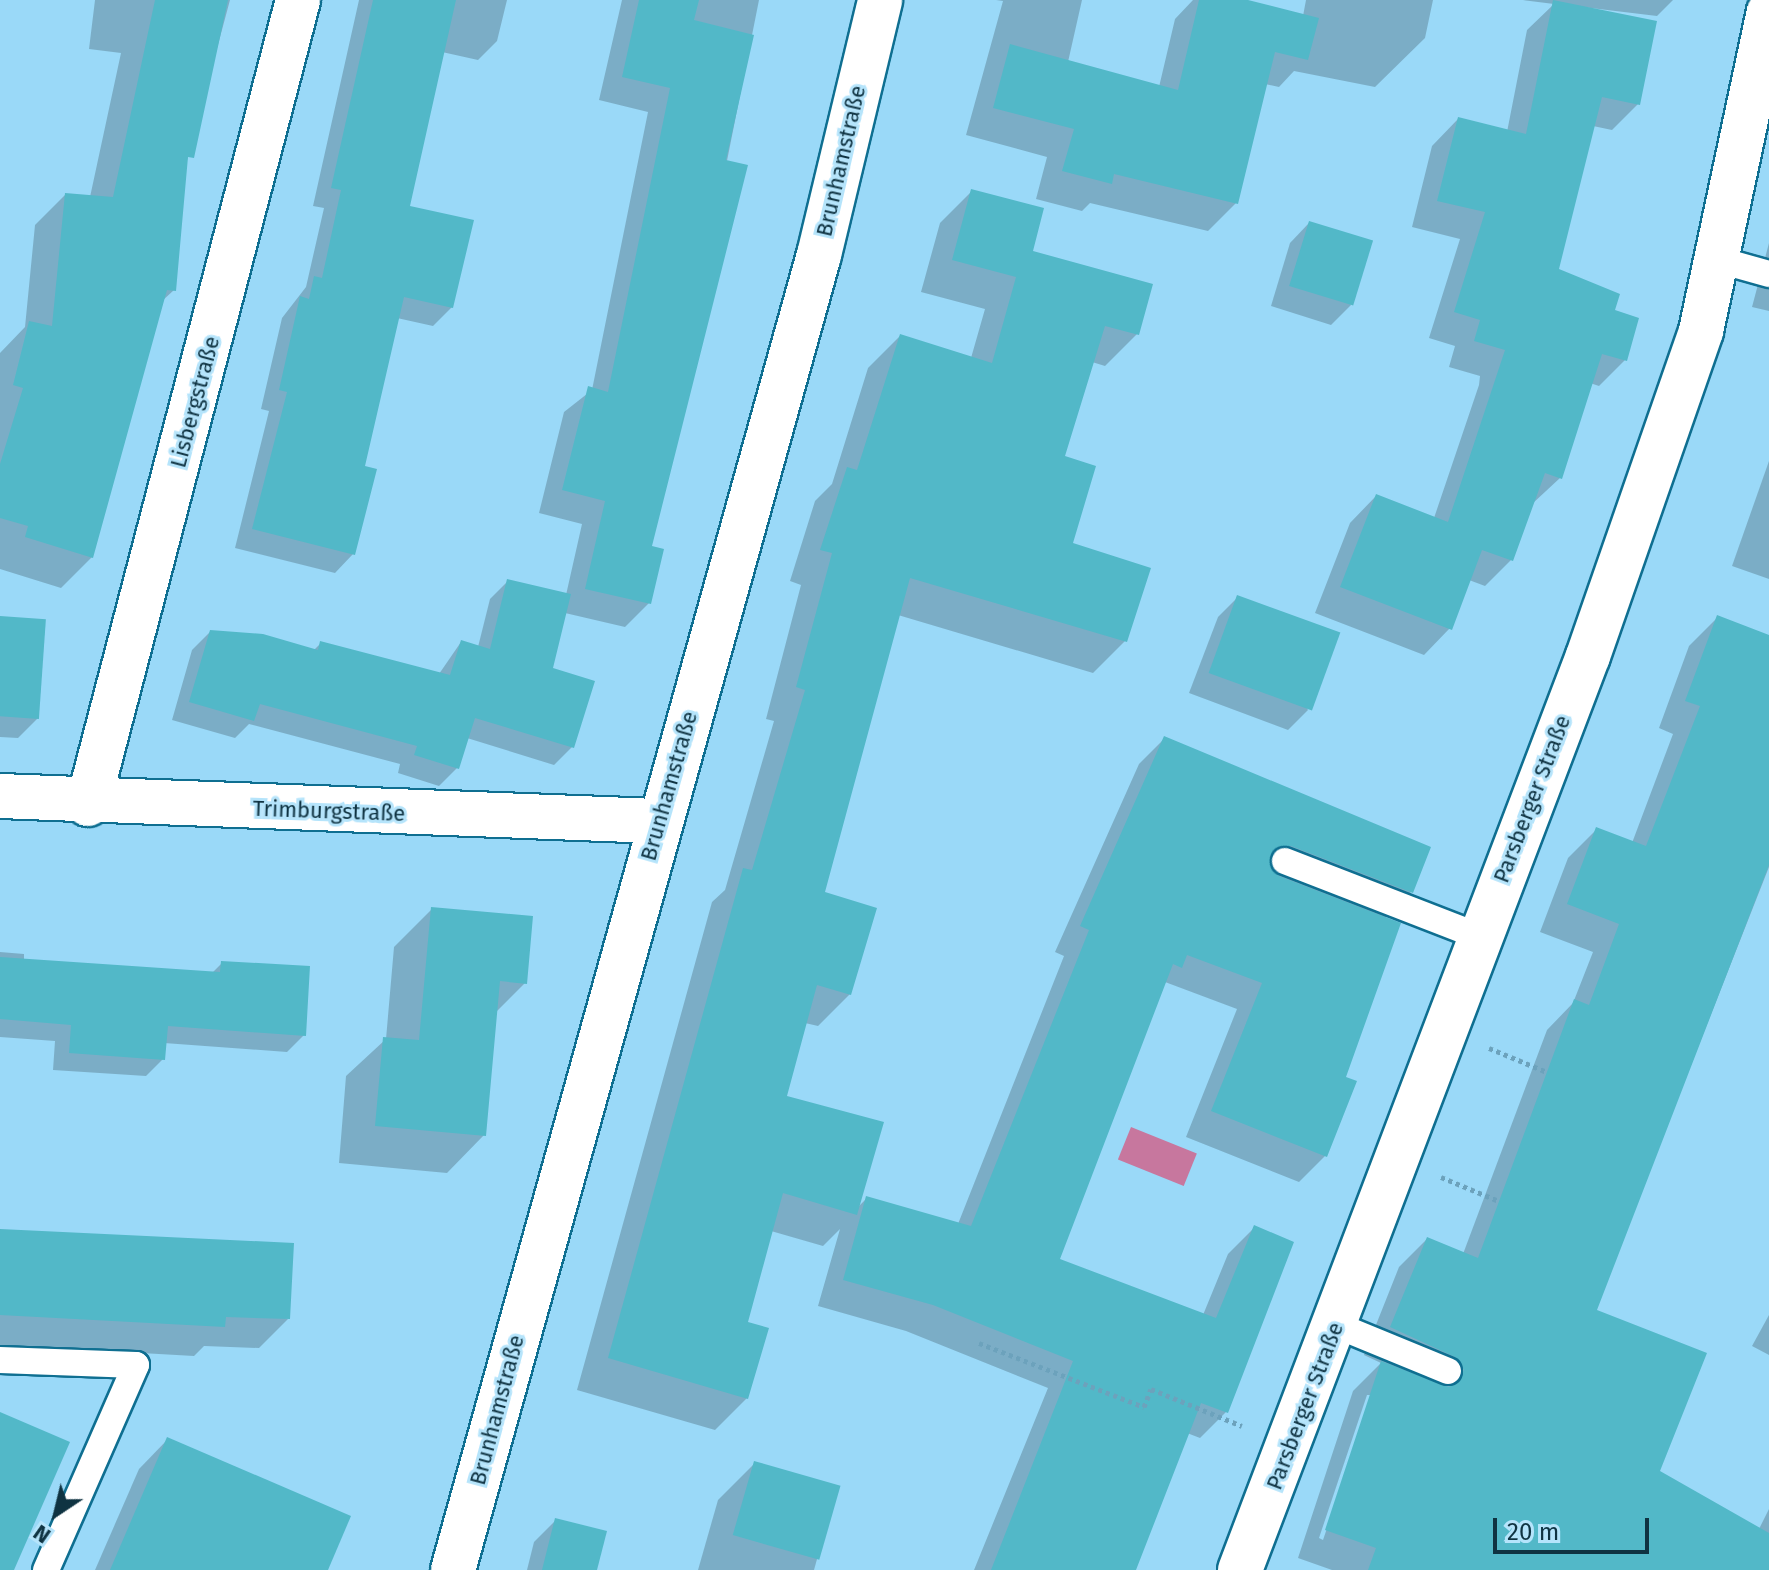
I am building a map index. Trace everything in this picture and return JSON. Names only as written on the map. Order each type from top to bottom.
[{"type":"street","name":"Lisbergstraße","points":[[88,804],[298,0]]},
{"type":"street","name":"Brunhamstraße","points":[[453,1570],[658,821],[819,255],[880,0]]},
{"type":"street","name":"Parsberger Straße","points":[[1240,1570],[1291,1445],[1478,936],[1588,656],[1701,331],[1719,260],[1769,12]]},
{"type":"street","name":"Trimburgstraße","points":[[0,796],[88,804],[658,821]]},
{"type":"lane","points":[[1719,260],[1769,274]]},
{"type":"lane","points":[[1285,861],[1478,936]]},
{"type":"lane","points":[[1336,1325],[1448,1371]]},
{"type":"lane","points":[[0,1360],[136,1365],[46,1570]]},
{"type":"path","points":[[1430,1172],[1499,1201]]},
{"type":"path","points":[[979,1343],[1144,1407],[1151,1389],[1291,1445]]},
{"type":"shaded area","points":[[1131,1127],[1197,1154],[1184,1186],[1118,1159]]},
{"type":"building","points":[[155,0],[228,0],[194,158],[188,157],[176,291],[167,290],[93,558],[25,537],[28,526],[0,518],[0,464],[23,388],[13,385],[29,321],[52,326],[65,193],[113,197]]},
{"type":"building","points":[[373,0],[456,0],[410,206],[474,220],[453,308],[404,297],[365,466],[377,469],[355,555],[252,529],[287,392],[279,390],[300,296],[309,299],[314,276],[322,278],[341,190],[331,188]]},
{"type":"building","points":[[639,0],[699,0],[694,20],[754,35],[726,160],[748,165],[652,546],[664,549],[651,604],[585,589],[605,501],[562,490],[588,386],[608,392],[670,88],[622,77]]},
{"type":"building","points":[[1199,0],[1248,0],[1319,18],[1308,60],[1275,52],[1238,204],[1114,174],[1112,184],[1062,171],[1074,129],[993,108],[1010,44],[1178,90]]},
{"type":"building","points":[[1553,0],[1657,21],[1640,105],[1602,97],[1559,269],[1620,294],[1615,310],[1639,318],[1627,361],[1602,354],[1562,479],[1545,473],[1513,561],[1482,550],[1452,630],[1340,587],[1376,494],[1448,522],[1505,350],[1474,341],[1480,320],[1454,312],[1485,212],[1437,201],[1458,117],[1526,134]]},
{"type":"building","points":[[971,189],[1044,208],[1033,251],[1153,284],[1139,335],[1105,326],[1065,456],[1096,466],[1073,543],[1151,568],[1127,642],[910,578],[825,892],[877,908],[851,995],[817,985],[787,1096],[884,1122],[857,1215],[783,1193],[748,1322],[769,1328],[748,1399],[608,1358],[743,868],[752,870],[805,690],[796,687],[832,553],[820,550],[847,467],[857,470],[900,334],[992,363],[1016,277],[952,260]]},
{"type":"building","points":[[1309,221],[1373,241],[1353,306],[1289,286]]},
{"type":"building","points":[[507,579],[571,594],[553,668],[595,681],[574,748],[475,718],[459,769],[414,755],[417,746],[260,704],[254,721],[189,702],[210,630],[263,634],[318,650],[320,641],[450,675],[461,640],[490,649]]},
{"type":"building","points":[[1237,595],[1340,633],[1312,711],[1209,673]]},
{"type":"building","points":[[1717,615],[1769,635],[1769,865],[1597,1310],[1707,1353],[1660,1471],[1769,1533],[1769,1570],[1368,1570],[1376,1548],[1325,1530],[1381,1361],[1449,1387],[1464,1370],[1455,1357],[1390,1327],[1427,1237],[1478,1258],[1574,999],[1589,1005],[1619,924],[1567,904],[1596,827],[1646,846],[1700,706],[1685,701]]},
{"type":"building","points":[[0,616],[46,619],[39,719],[0,716]]},
{"type":"building","points":[[1164,736],[1431,847],[1413,893],[1291,846],[1270,856],[1279,876],[1401,923],[1346,1077],[1357,1081],[1327,1157],[1211,1111],[1262,983],[1187,955],[1182,968],[1173,964],[1060,1259],[1216,1318],[1254,1225],[1294,1242],[1228,1413],[1201,1403],[1136,1570],[991,1570],[1073,1361],[933,1305],[843,1280],[866,1196],[971,1226],[1089,930],[1080,926]]},
{"type":"building","points":[[431,907],[533,916],[527,984],[500,981],[486,1136],[375,1126],[383,1037],[419,1040]]},
{"type":"building","points":[[0,957],[220,972],[221,961],[310,966],[306,1036],[168,1026],[165,1060],[69,1053],[71,1025],[0,1019]]},
{"type":"building","points":[[0,1229],[294,1243],[290,1319],[226,1317],[225,1327],[0,1315]]},
{"type":"building","points":[[0,1412],[70,1442],[14,1570],[0,1570]]},
{"type":"building","points":[[167,1437],[351,1516],[328,1570],[110,1570]]},
{"type":"building","points":[[754,1461],[841,1486],[819,1560],[733,1535]]},
{"type":"building","points":[[555,1518],[607,1531],[597,1570],[542,1570]]}]
